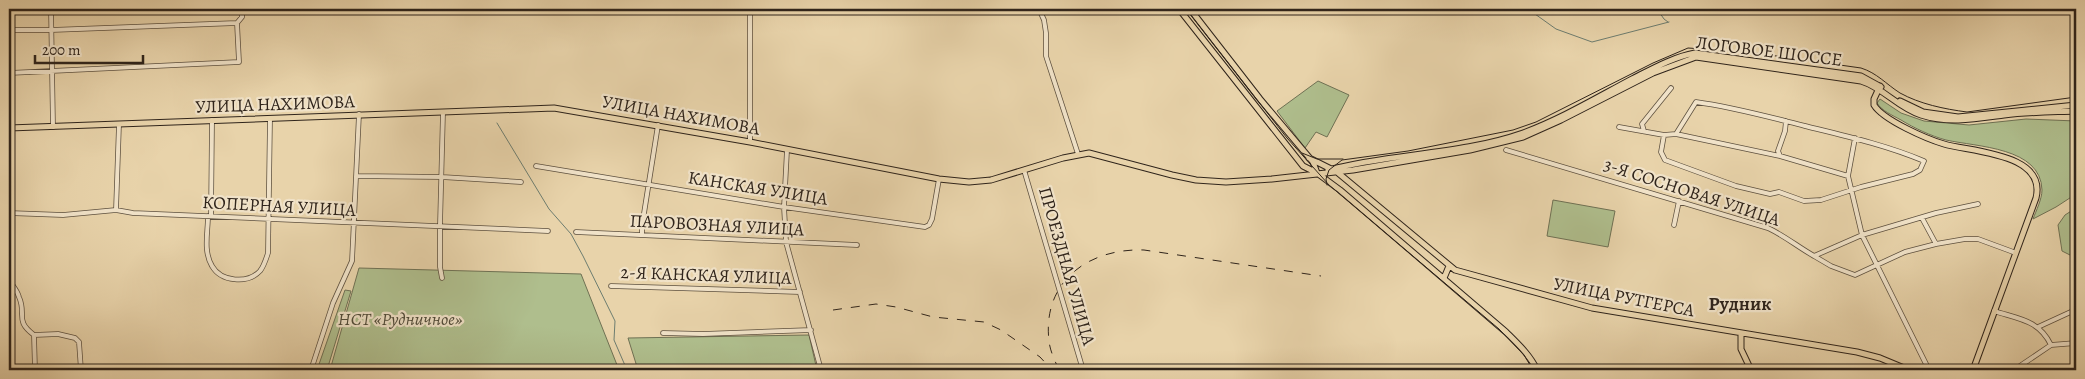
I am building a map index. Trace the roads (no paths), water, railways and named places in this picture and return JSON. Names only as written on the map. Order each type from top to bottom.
[{"type":"main road","points":[[1179,9],[1303,166],[1318,173],[1444,278],[1516,341],[1533,361],[1537,370]]},
{"type":"main road","points":[[1190,9],[1310,158],[1318,173]]},
{"type":"main road","name":"ЛОГОВОЕ ШОССЕ","points":[[1335,171],[1470,150],[1523,137],[1562,120],[1653,73],[1696,57],[1866,82],[1879,87],[1912,108],[1930,114],[1958,117],[2076,105]]},
{"type":"main road","points":[[1879,87],[1874,99],[1874,105],[1878,111],[1895,122],[1944,144],[2002,157],[2019,164],[2030,172],[2036,183],[2037,193],[1973,370]]},
{"type":"main road","name":"ЛОГОВОЕ ШОССЕ","points":[[1879,87],[1912,112],[1944,120],[1969,121],[2016,114],[2076,111]]},
{"type":"main road","name":"УЛИЦА НАХИМОВА","points":[[9,128],[554,108],[750,142],[938,179],[982,181],[1078,154],[1089,153],[1196,180],[1246,182],[1335,171]]},
{"type":"main road","name":"УЛИЦА РУТГЕРСА","points":[[1310,158],[1335,171],[1449,266],[1461,272],[1592,308],[1865,354],[1909,370]]},
{"type":"main road","points":[[1444,278],[1449,266]]},
{"type":"main road","points":[[1741,333],[1741,349],[1751,370]]},
{"type":"street","points":[[51,9],[54,126]]},
{"type":"street","points":[[9,73],[239,62],[237,23],[242,17],[242,9]]},
{"type":"street","points":[[750,9],[750,142]]},
{"type":"street","points":[[1039,9],[1044,20],[1046,33],[1046,56],[1078,154]]},
{"type":"street","points":[[9,30],[237,23]]},
{"type":"street","points":[[1644,131],[1642,124],[1671,88]]},
{"type":"street","points":[[1664,135],[1661,152],[1665,160],[1736,186],[1770,194],[1779,192],[1804,200],[1821,200],[1913,174],[1920,170],[1924,161],[1895,149],[1855,138],[1696,102],[1676,134]]},
{"type":"street","points":[[442,278],[440,267],[440,225],[443,112]]},
{"type":"street","points":[[311,370],[333,303],[352,262],[358,114]]},
{"type":"street","points":[[212,120],[210,216],[207,253],[216,272],[228,279],[236,280],[248,278],[262,269],[268,253],[270,118]]},
{"type":"street","points":[[1780,156],[1778,151],[1785,131],[1786,121]]},
{"type":"street","points":[[116,210],[119,124]]},
{"type":"street","points":[[642,234],[658,125]]},
{"type":"street","points":[[1619,127],[1664,135],[1676,134],[1780,156],[1848,176]]},
{"type":"street","points":[[1855,138],[1848,176],[1862,235],[1929,370]]},
{"type":"street","points":[[787,150],[784,207],[786,242],[821,370]]},
{"type":"street","name":"3-Я СОСНОВАЯ УЛИЦА","points":[[1506,150],[1768,228],[1831,266],[1855,275],[1876,265]]},
{"type":"street","name":"КАНСКАЯ УЛИЦА","points":[[536,166],[784,207],[925,227],[929,225],[932,219],[938,179]]},
{"type":"street","name":"ПРОЕЗДНАЯ УЛИЦА","points":[[1024,170],[1082,370]]},
{"type":"street","points":[[356,176],[442,177],[521,182]]},
{"type":"street","points":[[1674,226],[1679,200]]},
{"type":"street","points":[[1814,256],[1862,235],[1978,204]]},
{"type":"street","name":"КОПЕРНАЯ УЛИЦА","points":[[9,213],[63,215],[116,210],[133,213],[269,220],[354,224],[440,225],[548,231]]},
{"type":"street","points":[[1922,218],[1936,244]]},
{"type":"street","name":"ПАРОВОЗНАЯ УЛИЦА","points":[[576,232],[857,245]]},
{"type":"street","points":[[1876,265],[1906,252],[1936,244],[1978,239],[2016,253]]},
{"type":"street","points":[[9,280],[20,297],[22,323],[25,328],[34,335],[58,334],[75,338],[79,342],[81,370]]},
{"type":"street","name":"2-Я КАНСКАЯ УЛИЦА","points":[[611,286],[800,292]]},
{"type":"street","points":[[2038,327],[2075,310]]},
{"type":"street","points":[[1994,311],[2035,324],[2046,335],[2052,345]]},
{"type":"street","points":[[664,333],[702,334],[811,330]]},
{"type":"street","points":[[34,335],[35,370]]},
{"type":"street","points":[[2014,370],[2052,345],[2076,343]]},
{"type":"waterway","points":[[1528,9],[1556,29],[1592,42],[1669,22]]},
{"type":"waterway","points":[[1657,9],[1668,22]]},
{"type":"waterway","points":[[497,123],[549,209],[571,234],[583,256],[615,321],[614,340],[627,370]]},
{"type":"tram line","points":[[1186,9],[1287,138],[1329,185],[1499,329],[1524,355],[1533,370]]},
{"type":"tram line","points":[[1327,185],[1326,179],[1329,170],[1342,160],[1408,151],[1513,130],[1536,122],[1653,63],[1688,48],[1748,52],[1861,68],[1877,76],[1900,93],[1916,100],[1941,108],[1967,112],[2076,97]]},
{"type":"tram line","points":[[1302,153],[1317,159],[1343,159]]},
{"type":"railway","points":[[1059,370],[1049,341],[1049,320],[1053,301],[1061,285],[1073,272],[1088,262],[1105,255],[1124,251],[1144,250],[1321,276]]},
{"type":"railway","points":[[833,310],[876,304],[896,307],[933,317],[984,322],[1001,330],[1040,357],[1052,370]]},
{"type":"district","name":"Рудник","points":[[1740,304]]},
{"type":"park label","name":"НСТ «Рудничное»","points":[[400,319]]}]
